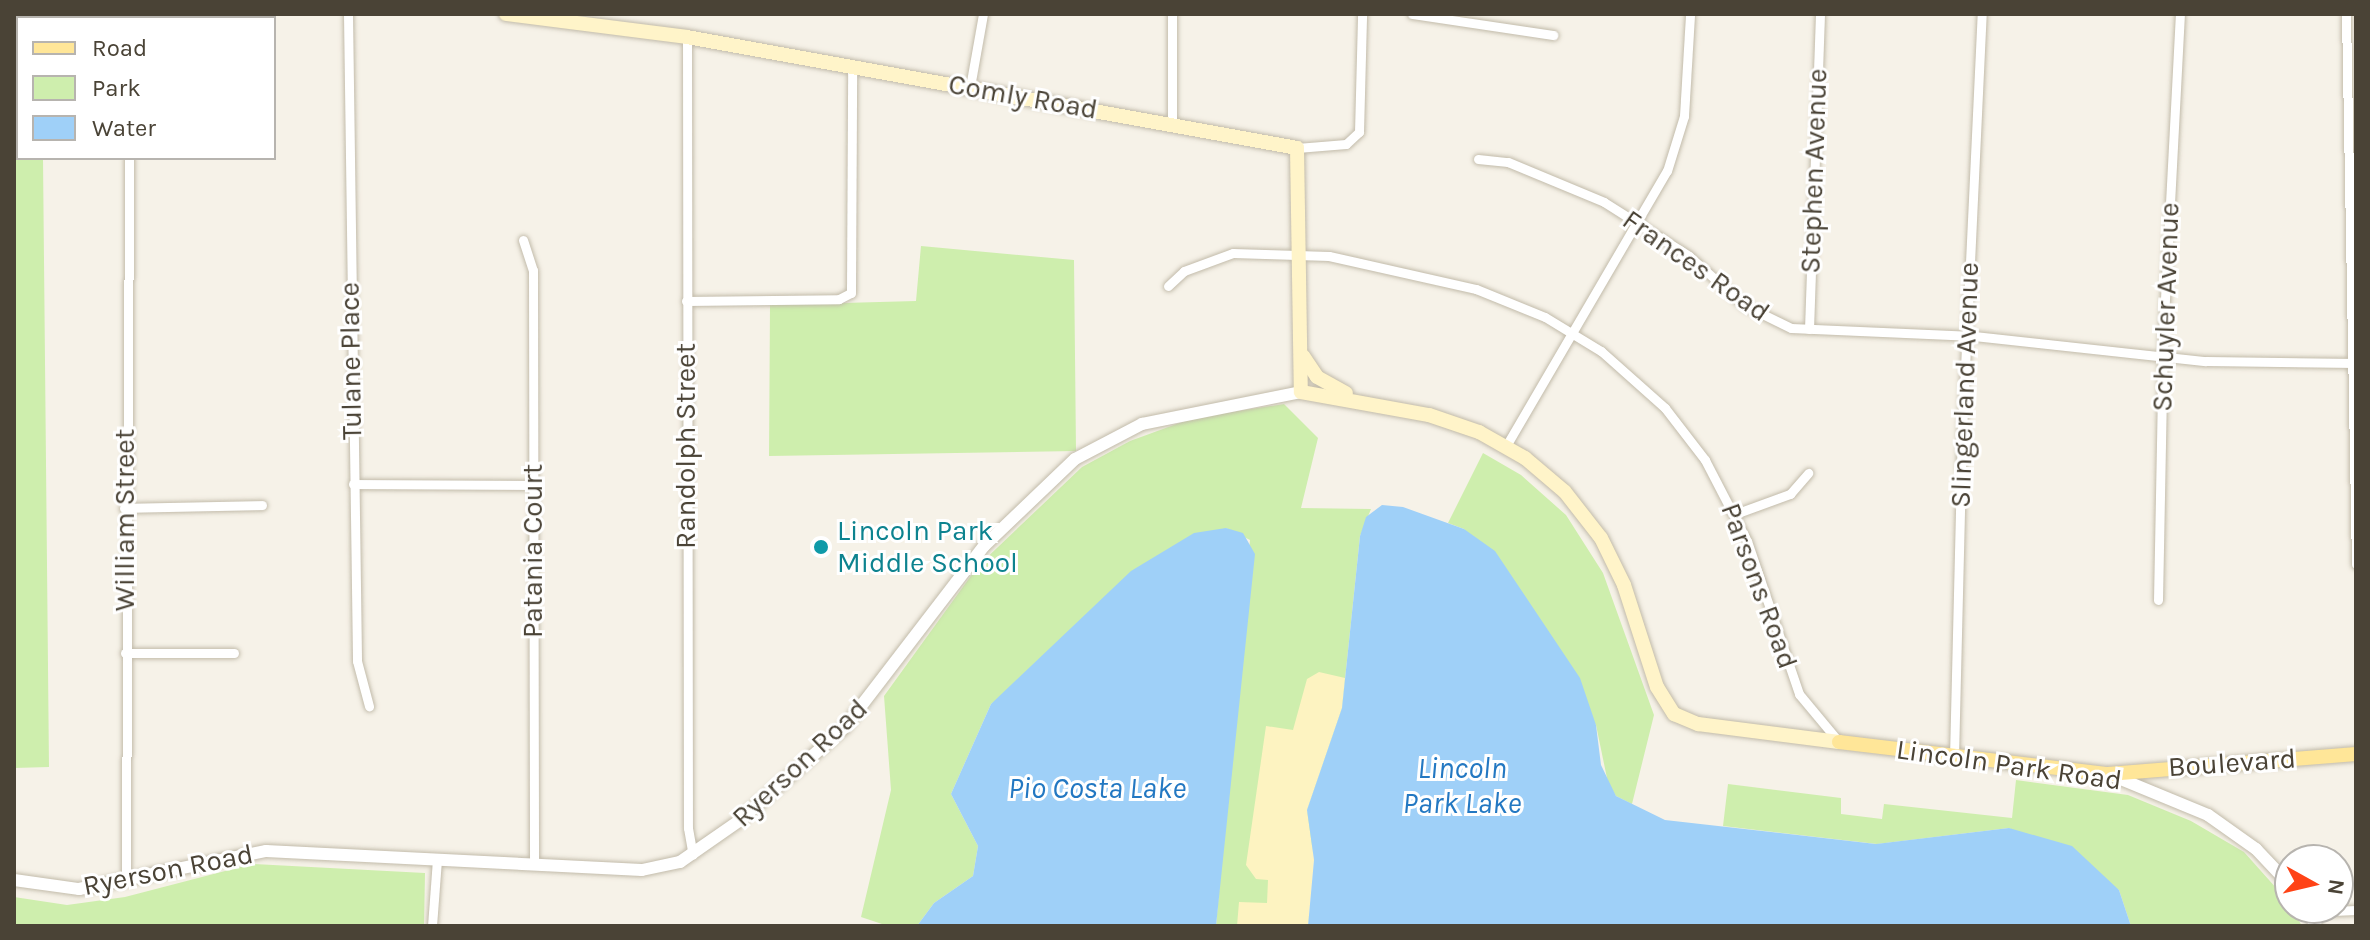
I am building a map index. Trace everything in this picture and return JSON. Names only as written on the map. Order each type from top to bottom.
[{"type":"main road","name":"Comly Road","points":[[506,14],[610,20],[687,37],[1297,148]]},
{"type":"main road","points":[[1297,148],[1301,392]]},
{"type":"main road","points":[[1302,353],[1323,382],[1385,405]]},
{"type":"main road","name":"Ryerson Road","points":[[1301,392],[1385,405],[1454,423],[1506,446],[1565,492],[1601,538],[1624,585],[1657,687],[1674,714],[1698,724],[1839,742]]},
{"type":"main road","name":"Lincoln Park Road","points":[[1839,742],[2108,774]]},
{"type":"main road","name":"Boulevard","points":[[2108,774],[2356,754]]},
{"type":"street","name":"Tulane Place","points":[[348,14],[357,661],[369,706]]},
{"type":"street","points":[[970,87],[983,14]]},
{"type":"street","points":[[1172,14],[1172,124]]},
{"type":"street","points":[[1297,148],[1346,144],[1359,132],[1362,14]]},
{"type":"street","points":[[1412,14],[1553,35]]},
{"type":"street","points":[[1506,446],[1667,171],[1684,116],[1690,14]]},
{"type":"street","name":"Stephen Avenue","points":[[1809,329],[1820,14]]},
{"type":"street","name":"Slingerland Avenue","points":[[1954,757],[1966,336],[1982,14]]},
{"type":"street","name":"Schuyler Avenue","points":[[2158,600],[2163,355],[2180,14]]},
{"type":"street","points":[[2346,14],[2352,165],[2356,564]]},
{"type":"street","name":"Randolph Street","points":[[687,37],[688,828],[693,855]]},
{"type":"street","points":[[686,301],[849,294],[852,66]]},
{"type":"street","name":"Frances Road","points":[[1478,159],[1495,159],[1546,177],[1639,222],[1689,256],[1744,305],[1773,322],[1809,329],[1966,336],[2206,361],[2354,363]]},
{"type":"street","name":"William Street","points":[[126,881],[124,508],[129,160]]},
{"type":"street","name":"Patania Court","points":[[523,240],[533,270],[534,863]]},
{"type":"street","name":"Parsons Road","points":[[1168,286],[1184,271],[1216,257],[1329,256],[1476,289],[1572,332],[1622,367],[1665,408],[1705,460],[1735,514],[1799,694],[1839,742]]},
{"type":"street","name":"Ryerson Road","points":[[14,880],[59,889],[126,881],[266,851],[642,870],[693,855],[845,727],[984,546],[1075,459],[1142,424],[1301,392]]},
{"type":"street","points":[[1735,514],[1790,494],[1808,473]]},
{"type":"street","points":[[353,484],[533,485]]},
{"type":"street","points":[[124,508],[262,505]]},
{"type":"street","points":[[125,653],[234,653]]},
{"type":"street","name":"Lincoln Park Road","points":[[2108,774],[2208,815],[2256,849],[2274,868]]},
{"type":"street","points":[[432,926],[437,860]]},
{"type":"green space","points":[[14,14],[42,14],[16,16],[16,160],[43,160],[49,767],[14,768]]},
{"type":"green space","points":[[921,246],[1074,260],[1076,451],[769,456],[770,305],[916,301]]},
{"type":"green space","points":[[1284,404],[1318,438],[1301,508],[1371,509],[1360,536],[1342,708],[1307,810],[1313,839],[1308,926],[1216,926],[1250,540],[1226,528],[991,704],[951,794],[978,846],[973,876],[934,903],[917,926],[888,926],[861,917],[891,790],[884,696],[978,566],[1082,467],[1130,441],[1193,418]]},
{"type":"green space","points":[[1483,453],[1521,475],[1566,515],[1603,573],[1654,715],[1632,804],[1616,796],[1608,783],[1596,725],[1464,529],[1448,523]]},
{"type":"green space","points":[[2016,780],[2128,795],[2191,821],[2244,852],[2274,886],[2274,924],[2302,926],[2131,926],[2119,890],[2009,828],[1877,844],[1723,826],[1728,784],[1841,798],[1841,814],[1882,819],[1884,804],[2012,818]]},
{"type":"green space","points":[[252,864],[425,873],[424,926],[14,926],[14,897],[67,905],[125,897]]},
{"type":"sand","points":[[1319,672],[1345,678],[1342,708],[1307,810],[1314,860],[1308,926],[1237,926],[1239,902],[1267,903],[1268,880],[1256,879],[1246,865],[1266,726],[1293,730],[1307,679]]},
{"type":"water","name":"Lincoln Park Lake","points":[[1382,505],[1403,507],[1464,529],[1495,551],[1580,678],[1596,725],[1601,765],[1616,796],[1665,820],[1876,844],[2009,828],[2072,846],[2119,890],[2131,926],[1308,926],[1314,860],[1307,810],[1342,708],[1360,536],[1366,517]]},
{"type":"water","name":"Pio Costa Lake","points":[[1226,528],[1243,533],[1255,554],[1216,926],[917,926],[934,903],[973,876],[978,846],[951,794],[991,704],[1131,571],[1194,533]]},
{"type":"place","name":"Lincoln Park Middle School","points":[[821,547]]}]
